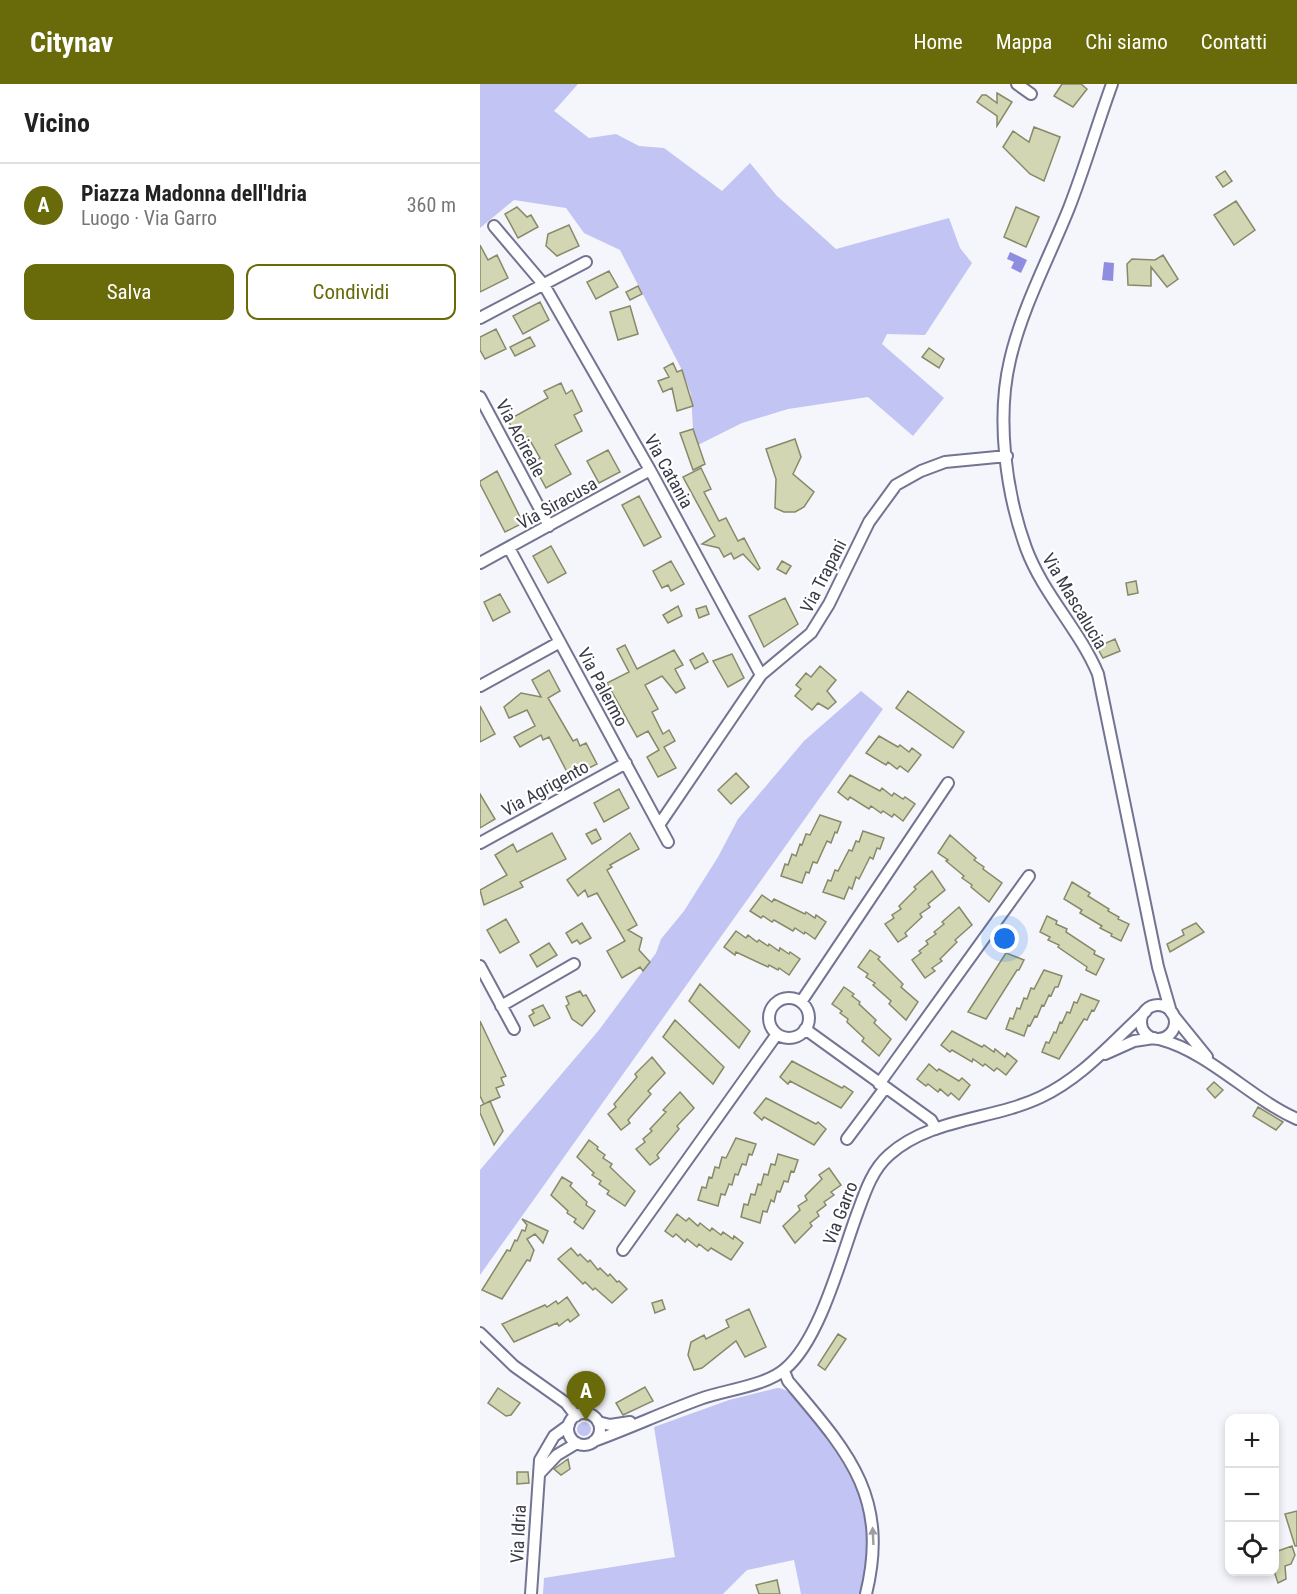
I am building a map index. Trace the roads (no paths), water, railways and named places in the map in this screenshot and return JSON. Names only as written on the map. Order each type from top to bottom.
[{"type":"street","points":[[1017,84],[1031,94]]},
{"type":"street","name":"Via Mascalucia","points":[[1112,84],[1070,206],[1035,289],[1010,360],[1006,382],[1006,456],[1015,511],[1034,568],[1083,642],[1098,674],[1158,967]]},
{"type":"street","name":"Via Catania","points":[[494,226],[544,285],[650,470],[761,675]]},
{"type":"street","points":[[480,318],[586,262]]},
{"type":"street","name":"Via Acireale","points":[[480,397],[549,526]]},
{"type":"street","name":"Via Trapani","points":[[659,825],[761,675],[811,633],[829,604],[868,522],[896,485],[921,471],[945,462],[1006,456]]},
{"type":"street","name":"Via Siracusa","points":[[480,564],[650,470]]},
{"type":"street","name":"Via Palermo","points":[[509,548],[668,843]]},
{"type":"street","points":[[480,686],[560,642]]},
{"type":"street","name":"Via Agrigento","points":[[480,843],[626,763]]},
{"type":"street","points":[[801,1002],[948,783]]},
{"type":"street","points":[[847,1139],[1029,876]]},
{"type":"street","points":[[501,1006],[574,964]]},
{"type":"street","points":[[480,966],[514,1029]]},
{"type":"street","points":[[1158,967],[1158,991],[1142,1026],[1147,1035],[1178,1044],[1215,1066],[1251,1094],[1297,1119]]},
{"type":"street","points":[[1097,1059],[1134,1041],[1166,1037],[1173,1029],[1172,1013],[1158,967]]},
{"type":"street","points":[[788,998],[801,1002],[809,1015],[805,1029],[792,1038],[777,1034],[769,1023],[772,1006],[788,998]]},
{"type":"street","points":[[1097,1059],[1148,1009],[1160,1006],[1172,1013],[1215,1066]]},
{"type":"street","points":[[805,1029],[930,1120],[936,1129]]},
{"type":"street","points":[[623,1250],[777,1034]]},
{"type":"street","name":"Via Garro","points":[[784,1371],[798,1356],[817,1321],[872,1175],[880,1163],[897,1149],[936,1129],[1040,1098],[1077,1076],[1097,1059]]},
{"type":"street","points":[[480,1333],[514,1366],[566,1403],[576,1416]]},
{"type":"street","points":[[656,1416],[618,1424],[598,1422],[591,1415],[576,1416],[569,1425],[569,1436],[577,1443],[589,1444],[656,1416],[784,1371],[788,1381],[837,1438],[863,1485],[872,1519],[874,1545],[866,1594]]},
{"type":"street","points":[[594,1441],[599,1432],[598,1422]]},
{"type":"street","name":"Via Idria","points":[[531,1594],[537,1476],[545,1450],[554,1436],[569,1425]]},
{"type":"street","points":[[537,1476],[549,1461],[577,1443]]},
{"type":"place","name":"Piazza Madonna dell'Idria","points":[[586,1421]]}]
